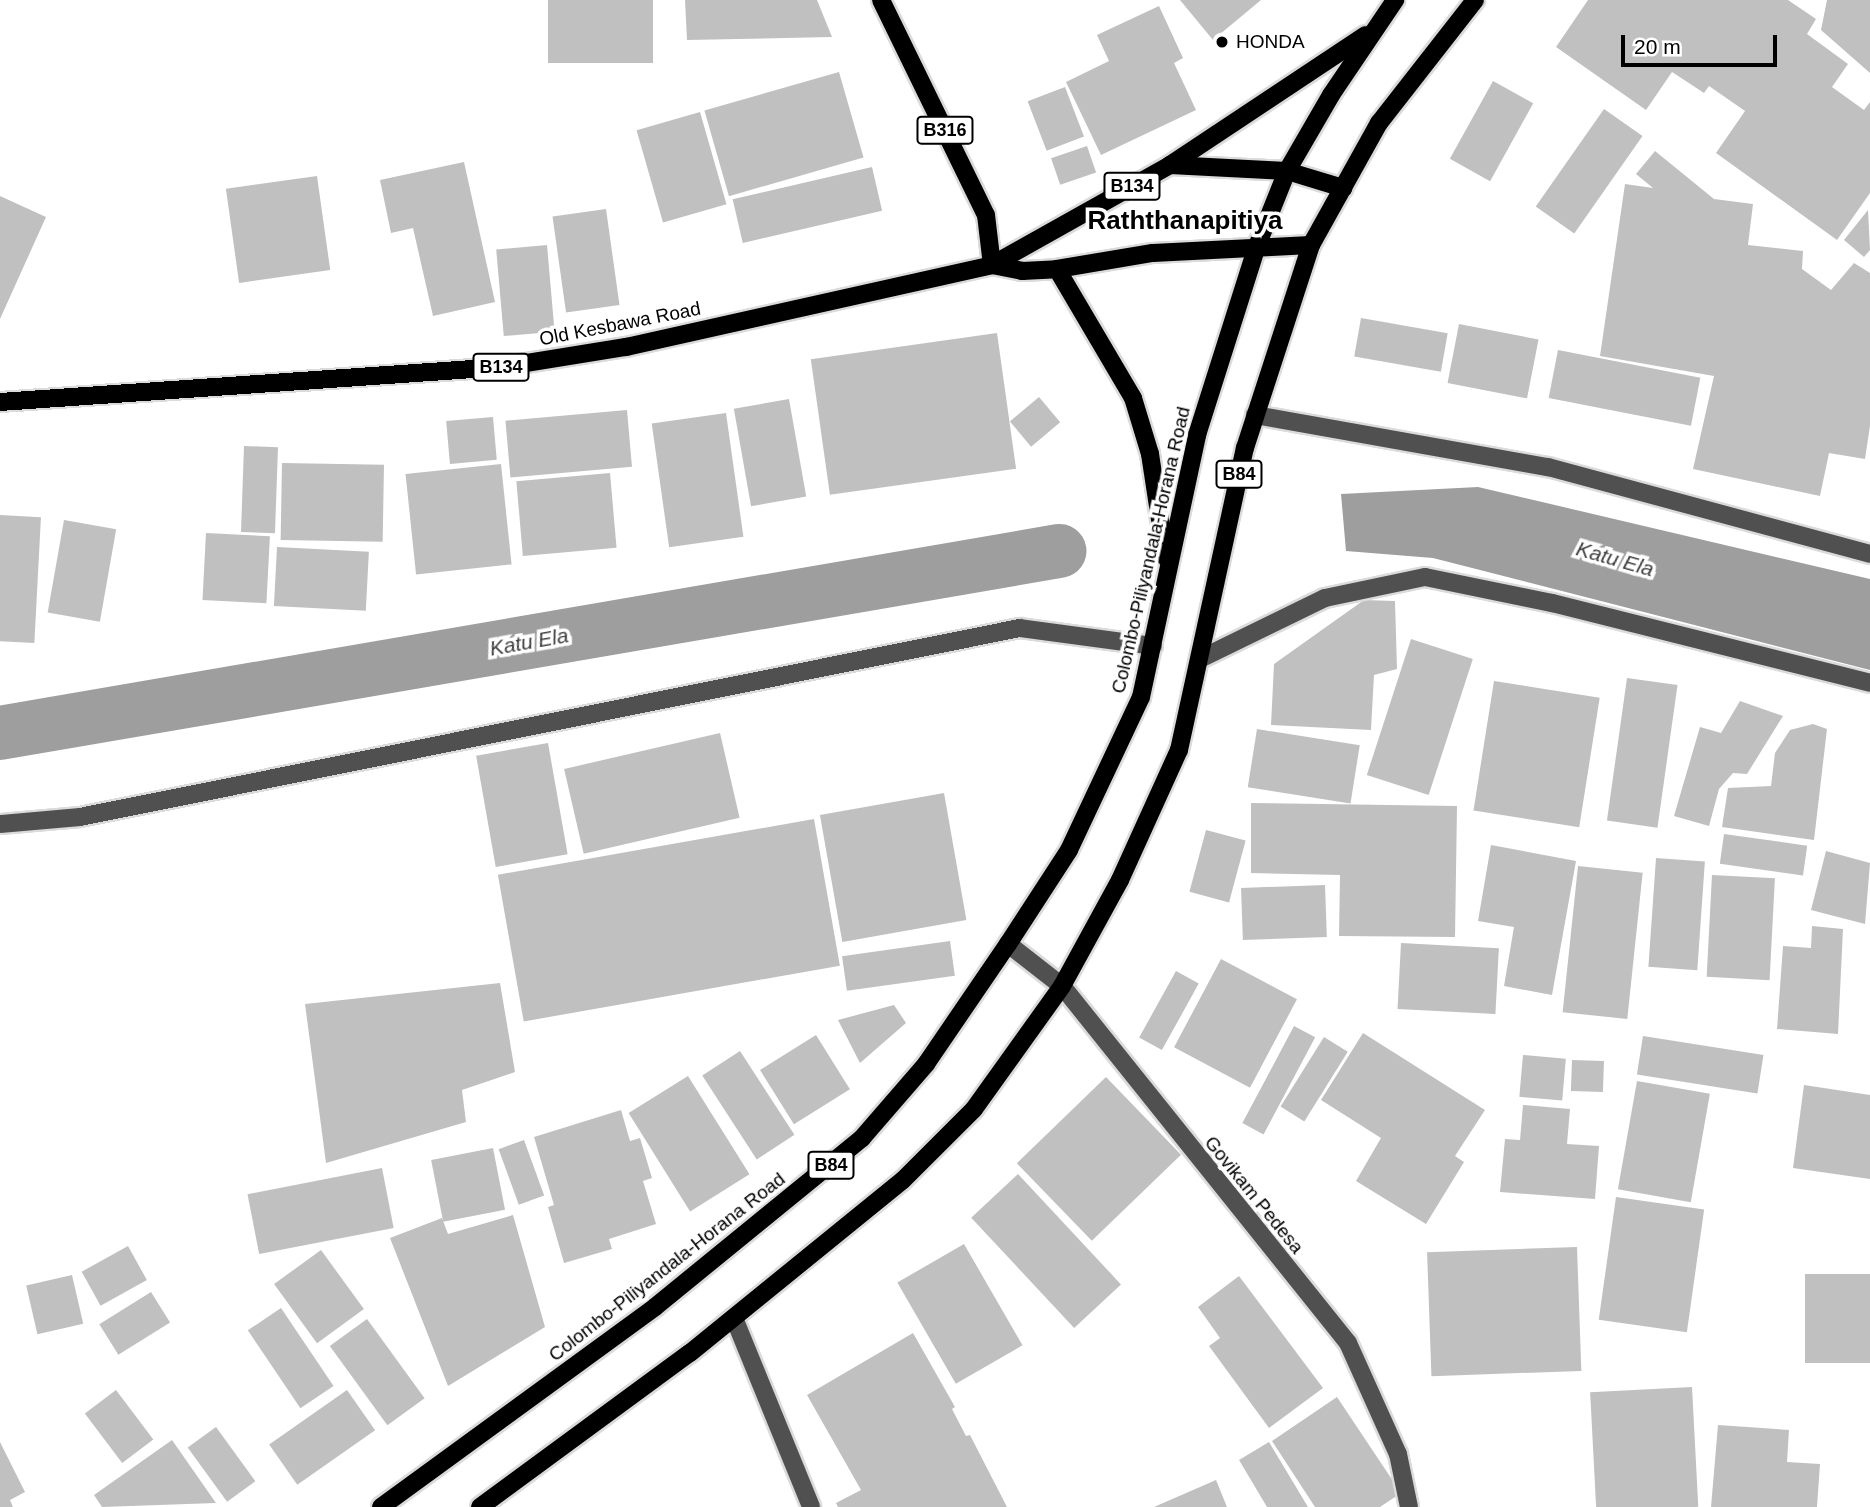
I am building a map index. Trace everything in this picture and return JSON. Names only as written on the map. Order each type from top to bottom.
[{"type":"main road","name":"B316","points":[[881,0],[986,215],[992,265]]},
{"type":"main road","name":"Colombo-Piliyandala-Horana Road","points":[[381,1507],[655,1307],[862,1138],[926,1064],[1009,944],[1069,850],[1141,698],[1197,435],[1257,246],[1287,171],[1395,0]]},
{"type":"main road","name":"B84","points":[[480,1507],[734,1318],[904,1180],[974,1109],[1062,986],[1160,797],[1179,750],[1255,415],[1311,245],[1379,123],[1475,0]]},
{"type":"main road","name":"Old Kesbawa Road","points":[[0,402],[502,367],[626,347],[992,265],[1170,164],[1376,27]]},
{"type":"main road","name":"B134","points":[[1170,164],[1287,171],[1343,188]]},
{"type":"main road","name":"Old Kesbawa Road","points":[[992,265],[1022,271],[1057,269],[1153,254],[1311,245]]},
{"type":"main road","points":[[1057,269],[1133,398],[1150,454],[1168,572]]},
{"type":"street","points":[[1255,415],[1548,467],[1870,554]]},
{"type":"street","points":[[1202,658],[1325,598],[1425,576],[1552,603],[1870,683]]},
{"type":"street","points":[[0,824],[80,817],[1020,628],[1153,646]]},
{"type":"street","name":"Govikam Pedesa","points":[[1009,944],[1062,986],[1348,1343],[1394,1443],[1409,1507]]},
{"type":"street","points":[[734,1318],[811,1507]]},
{"type":"water","points":[[1478,487],[1870,579],[1870,670],[1433,558],[1346,551],[1341,494]]},
{"type":"building","points":[[548,0],[653,0],[653,63],[548,63]]},
{"type":"building","points":[[685,0],[817,0],[832,37],[687,40]]},
{"type":"building","points":[[1180,0],[1261,0],[1213,40]]},
{"type":"building","points":[[1588,0],[1788,0],[1816,19],[1807,34],[1848,64],[1832,87],[1864,110],[1870,102],[1870,193],[1837,240],[1716,153],[1745,111],[1709,86],[1704,93],[1672,72],[1646,110],[1556,47]]},
{"type":"building","points":[[1827,0],[1870,0],[1870,73],[1821,30]]},
{"type":"building","points":[[1159,6],[1183,58],[1174,63],[1196,110],[1101,155],[1066,82],[1109,61],[1097,35]]},
{"type":"building","points":[[839,72],[864,158],[729,196],[704,111]]},
{"type":"building","points":[[1493,81],[1533,103],[1490,181],[1450,159]]},
{"type":"building","points":[[1065,87],[1084,136],[1047,151],[1028,101]]},
{"type":"building","points":[[1604,109],[1643,136],[1574,233],[1536,206]]},
{"type":"building","points":[[700,112],[726,204],[663,222],[637,130]]},
{"type":"building","points":[[1087,146],[1096,172],[1060,185],[1051,158]]},
{"type":"building","points":[[1655,151],[1714,199],[1753,204],[1748,245],[1803,251],[1802,269],[1831,290],[1854,263],[1870,273],[1870,426],[1865,459],[1829,453],[1820,496],[1693,469],[1714,376],[1600,356],[1625,184],[1653,188],[1636,174]]},
{"type":"building","points":[[464,162],[495,302],[433,316],[413,228],[391,233],[380,180]]},
{"type":"building","points":[[872,167],[882,211],[743,243],[733,199]]},
{"type":"building","points":[[317,176],[330,270],[239,283],[226,189]]},
{"type":"building","points":[[0,196],[46,217],[0,319]]},
{"type":"building","points":[[606,209],[619,305],[566,313],[553,217]]},
{"type":"building","points":[[1868,210],[1870,250],[1864,257],[1844,240]]},
{"type":"building","points":[[547,245],[555,332],[504,336],[496,249]]},
{"type":"building","points":[[1361,318],[1448,333],[1441,372],[1354,356]]},
{"type":"building","points":[[1459,324],[1539,339],[1527,398],[1448,383]]},
{"type":"building","points":[[997,333],[1016,469],[830,495],[811,359]]},
{"type":"building","points":[[1558,350],[1700,378],[1691,426],[1549,398]]},
{"type":"building","points":[[1039,397],[1060,422],[1031,447],[1010,421]]},
{"type":"building","points":[[789,399],[806,496],[751,506],[734,409]]},
{"type":"building","points":[[627,410],[632,467],[510,477],[505,421]]},
{"type":"building","points":[[726,413],[743,537],[669,547],[652,423]]},
{"type":"building","points":[[493,417],[497,460],[450,464],[446,421]]},
{"type":"building","points":[[244,446],[278,447],[275,533],[241,532]]},
{"type":"building","points":[[282,463],[384,465],[383,542],[281,540]]},
{"type":"building","points":[[501,464],[512,564],[416,574],[406,474]]},
{"type":"building","points":[[610,473],[617,548],[523,556],[516,481]]},
{"type":"building","points":[[0,515],[41,517],[34,643],[0,641]]},
{"type":"building","points":[[64,520],[116,529],[100,622],[48,613]]},
{"type":"building","points":[[206,533],[270,536],[266,603],[202,600]]},
{"type":"building","points":[[277,547],[369,552],[366,611],[274,606]]},
{"type":"building","points":[[1364,600],[1395,601],[1397,669],[1374,675],[1371,730],[1271,725],[1274,664]]},
{"type":"building","points":[[1411,639],[1473,659],[1429,795],[1367,775]]},
{"type":"building","points":[[1627,678],[1678,685],[1657,828],[1607,821]]},
{"type":"building","points":[[1494,681],[1600,698],[1579,827],[1474,810]]},
{"type":"building","points":[[1740,701],[1783,716],[1747,774],[1733,773],[1719,789],[1709,826],[1674,816],[1700,727],[1721,733]]},
{"type":"building","points":[[1813,724],[1827,729],[1814,840],[1722,827],[1728,788],[1771,786],[1775,753],[1790,730]]},
{"type":"building","points":[[1257,729],[1360,745],[1350,804],[1248,787]]},
{"type":"building","points":[[720,733],[740,818],[584,854],[564,769]]},
{"type":"building","points":[[548,743],[568,854],[496,867],[476,756]]},
{"type":"building","points":[[944,793],[966,920],[842,942],[820,815]]},
{"type":"building","points":[[1251,803],[1457,806],[1455,937],[1339,936],[1340,875],[1251,873]]},
{"type":"building","points":[[814,819],[840,966],[524,1021],[498,875]]},
{"type":"building","points":[[1206,830],[1246,841],[1229,902],[1189,892]]},
{"type":"building","points":[[1724,834],[1807,846],[1803,875],[1720,864]]},
{"type":"building","points":[[1491,845],[1576,861],[1552,995],[1504,986],[1514,927],[1478,921]]},
{"type":"building","points":[[1826,851],[1870,863],[1865,924],[1811,910]]},
{"type":"building","points":[[1656,858],[1705,861],[1697,970],[1648,967]]},
{"type":"building","points":[[1578,866],[1643,873],[1627,1019],[1563,1012]]},
{"type":"building","points":[[1712,875],[1775,878],[1770,980],[1707,977]]},
{"type":"building","points":[[1325,885],[1327,937],[1243,940],[1241,888]]},
{"type":"building","points":[[1812,926],[1843,929],[1838,1034],[1777,1029],[1783,946],[1811,948]]},
{"type":"building","points":[[950,941],[955,976],[847,991],[842,956]]},
{"type":"building","points":[[1401,943],[1499,948],[1495,1014],[1398,1009]]},
{"type":"building","points":[[1221,959],[1297,999],[1250,1088],[1174,1047]]},
{"type":"building","points":[[1176,971],[1199,984],[1162,1050],[1139,1037]]},
{"type":"building","points":[[500,983],[515,1072],[462,1090],[466,1122],[326,1163],[305,1004]]},
{"type":"building","points":[[894,1005],[906,1023],[860,1063],[838,1020]]},
{"type":"building","points":[[1294,1026],[1315,1037],[1264,1134],[1242,1123]]},
{"type":"building","points":[[1363,1033],[1485,1110],[1455,1156],[1464,1162],[1426,1224],[1356,1181],[1381,1138],[1321,1100]]},
{"type":"building","points":[[816,1035],[850,1089],[794,1124],[760,1070]]},
{"type":"building","points":[[1643,1036],[1763,1055],[1757,1094],[1637,1075]]},
{"type":"building","points":[[1324,1037],[1348,1052],[1304,1121],[1281,1107]]},
{"type":"building","points":[[740,1051],[794,1135],[757,1159],[702,1076]]},
{"type":"building","points":[[1523,1055],[1566,1059],[1562,1101],[1519,1097]]},
{"type":"building","points":[[1572,1060],[1604,1061],[1603,1092],[1571,1091]]},
{"type":"building","points":[[688,1076],[749,1174],[690,1211],[629,1113]]},
{"type":"building","points":[[1106,1077],[1181,1155],[1092,1241],[1017,1163]]},
{"type":"building","points":[[1637,1081],[1710,1094],[1691,1202],[1618,1189]]},
{"type":"building","points":[[1804,1085],[1870,1095],[1870,1179],[1793,1168]]},
{"type":"building","points":[[1523,1105],[1570,1109],[1567,1144],[1599,1146],[1595,1199],[1500,1192],[1505,1139],[1520,1140]]},
{"type":"building","points":[[621,1110],[630,1141],[640,1138],[652,1178],[643,1181],[656,1224],[609,1239],[612,1249],[564,1263],[548,1207],[554,1205],[534,1137]]},
{"type":"building","points":[[524,1140],[544,1195],[519,1205],[499,1149]]},
{"type":"building","points":[[493,1148],[505,1210],[443,1222],[431,1160]]},
{"type":"building","points":[[382,1168],[394,1228],[259,1254],[248,1194]]},
{"type":"building","points":[[1018,1174],[1121,1284],[1074,1328],[971,1218]]},
{"type":"building","points":[[1616,1197],[1704,1209],[1687,1332],[1599,1320]]},
{"type":"building","points":[[513,1215],[545,1327],[448,1386],[390,1238],[442,1218],[448,1234]]},
{"type":"building","points":[[964,1244],[1022,1345],[956,1384],[897,1282]]},
{"type":"building","points":[[128,1246],[147,1280],[101,1306],[82,1272]]},
{"type":"building","points":[[1577,1247],[1581,1371],[1431,1376],[1427,1252]]},
{"type":"building","points":[[321,1250],[364,1309],[317,1343],[274,1284]]},
{"type":"building","points":[[1805,1274],[1870,1274],[1870,1363],[1805,1363]]},
{"type":"building","points":[[72,1275],[83,1324],[37,1334],[26,1286]]},
{"type":"building","points":[[1239,1276],[1323,1388],[1269,1428],[1209,1346],[1220,1338],[1198,1307]]},
{"type":"building","points":[[151,1292],[170,1323],[118,1355],[99,1324]]},
{"type":"building","points":[[281,1308],[334,1386],[300,1408],[248,1330]]},
{"type":"building","points":[[367,1319],[425,1398],[387,1425],[330,1346]]},
{"type":"building","points":[[913,1333],[955,1407],[952,1409],[966,1436],[970,1435],[1007,1507],[838,1507],[836,1503],[861,1490],[807,1395]]},
{"type":"building","points":[[1692,1387],[1698,1507],[1596,1507],[1590,1392]]},
{"type":"building","points":[[116,1390],[153,1440],[122,1463],[85,1413]]},
{"type":"building","points":[[347,1390],[375,1430],[297,1485],[269,1444]]},
{"type":"building","points":[[1337,1397],[1401,1493],[1380,1507],[1315,1507],[1272,1441]]},
{"type":"building","points":[[1718,1425],[1789,1430],[1787,1462],[1820,1464],[1817,1507],[1711,1507]]},
{"type":"building","points":[[216,1427],[255,1481],[227,1502],[188,1448]]},
{"type":"building","points":[[172,1440],[216,1503],[102,1507],[94,1495]]},
{"type":"building","points":[[0,1442],[25,1492],[10,1500],[13,1507],[0,1507]]},
{"type":"building","points":[[1269,1442],[1308,1507],[1267,1507],[1239,1460]]},
{"type":"building","points":[[1216,1480],[1227,1507],[1154,1507]]},
{"type":"waterway","name":"Katu Ela","points":[[0,733],[1059,551]]},
{"type":"place","name":"HONDA","points":[[1222,42]]},
{"type":"district","name":"Raththanapitiya","points":[[1185,221]]}]
